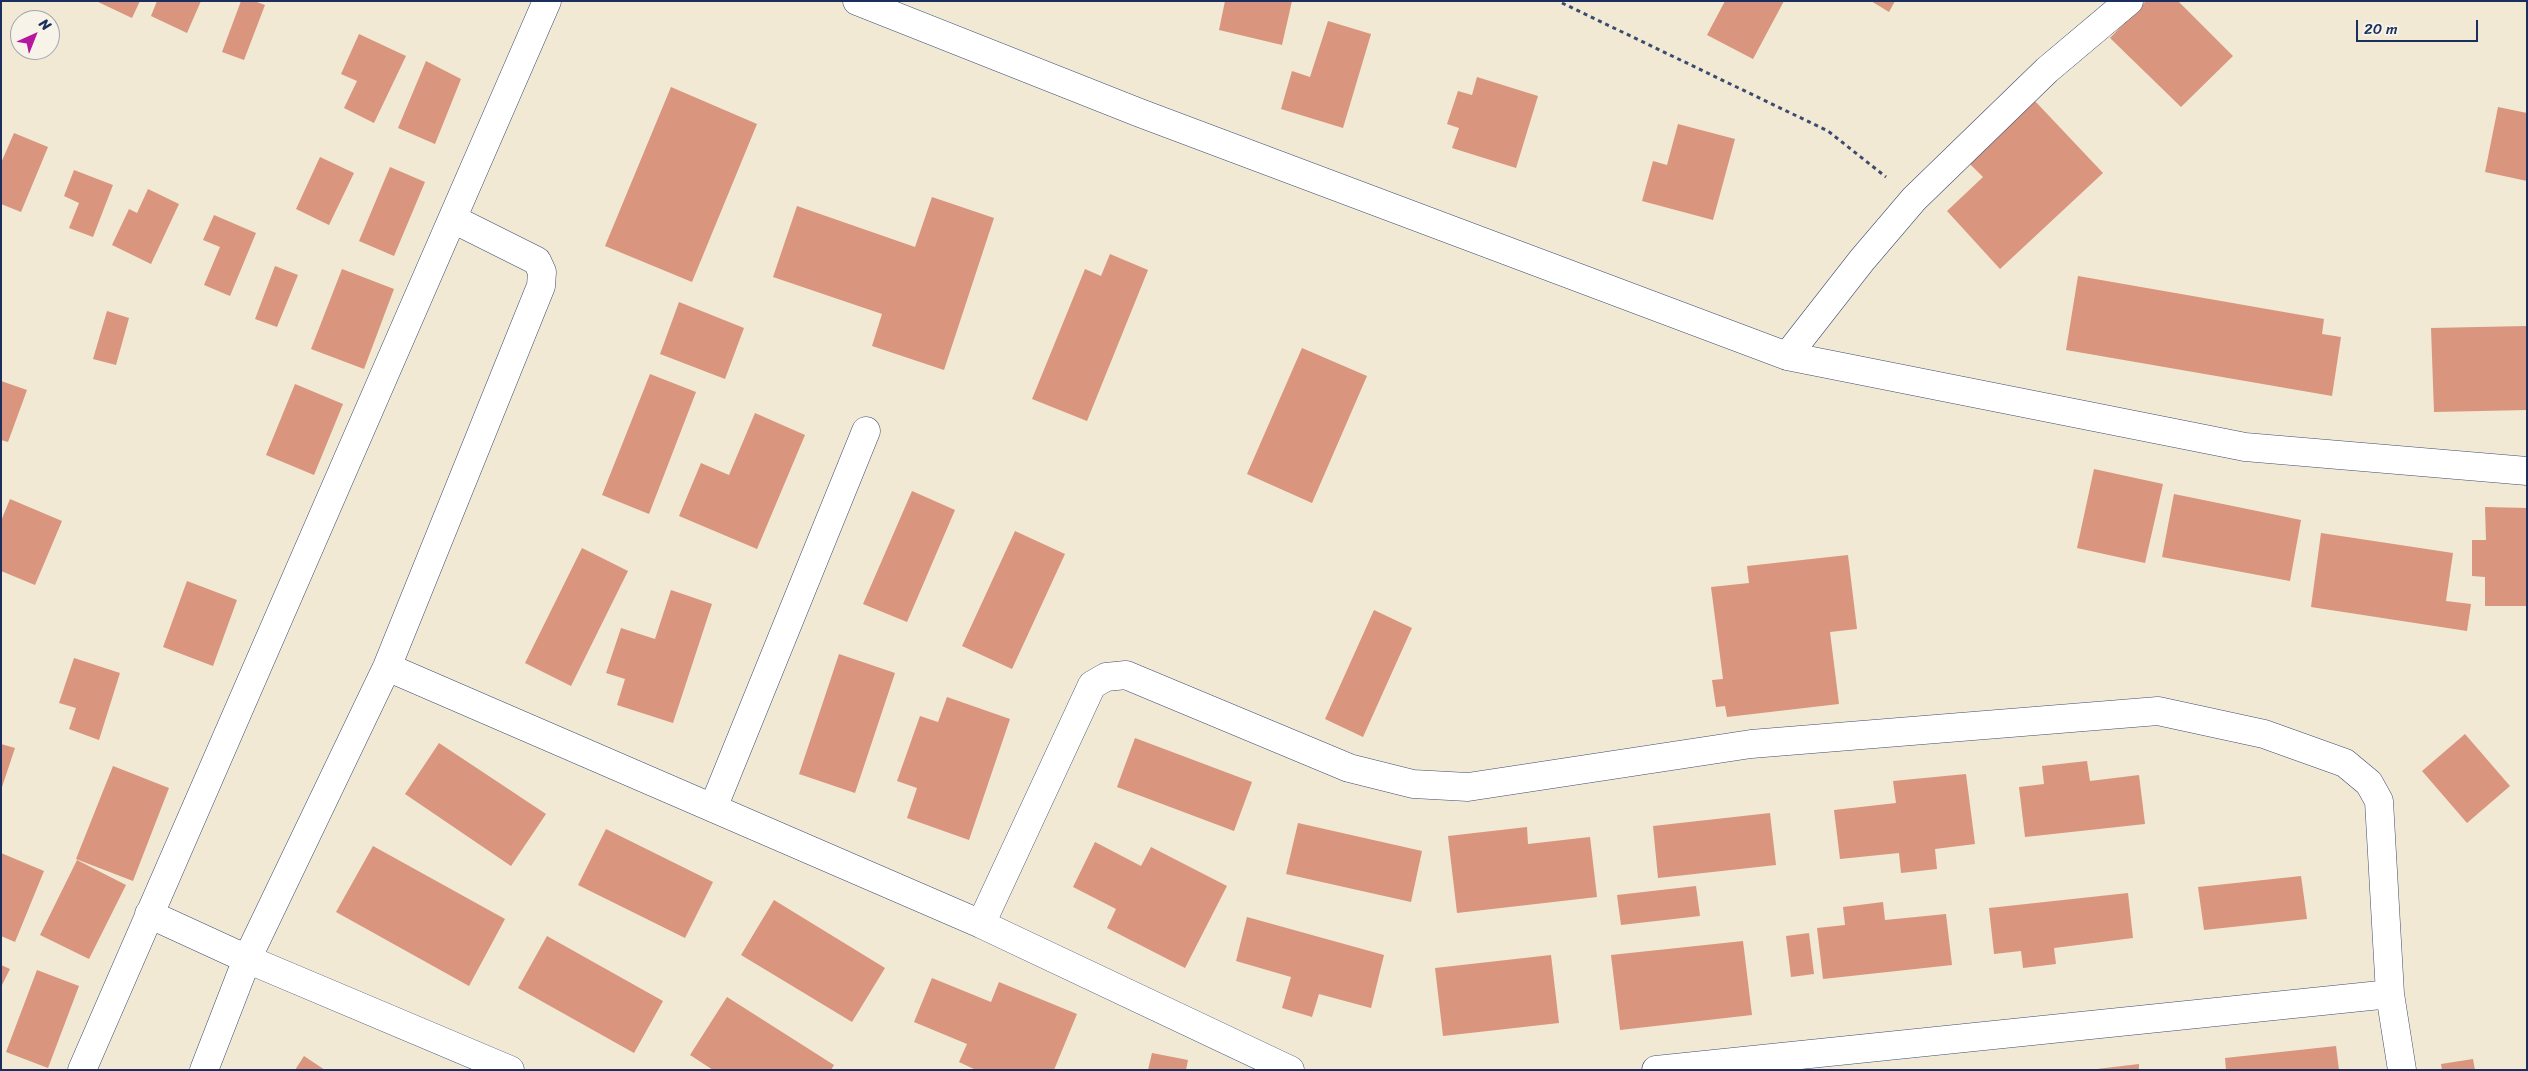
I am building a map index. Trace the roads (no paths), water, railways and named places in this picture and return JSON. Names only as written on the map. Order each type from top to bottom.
[{"type":"street","points":[[82,1070],[547,1]]},
{"type":"street","points":[[858,1],[1140,114],[1787,356],[2245,447],[2527,471]]},
{"type":"street","points":[[1787,356],[1862,260],[1914,199],[2047,70],[2129,1]]},
{"type":"street","points":[[204,1070],[247,960],[387,667],[542,279],[542,272],[537,261],[453,219]]},
{"type":"street","points":[[713,808],[866,431]]},
{"type":"street","points":[[387,667],[981,924],[1290,1070]]},
{"type":"street","points":[[981,924],[1092,685],[1106,677],[1126,676],[1349,768],[1413,784],[1468,787],[1751,744],[2158,711],[2264,734],[2345,763],[2369,782],[2379,801],[2390,994],[2402,1070]]},
{"type":"street","points":[[150,914],[247,960],[510,1070]]},
{"type":"street","points":[[1656,1070],[2390,994]]}]
